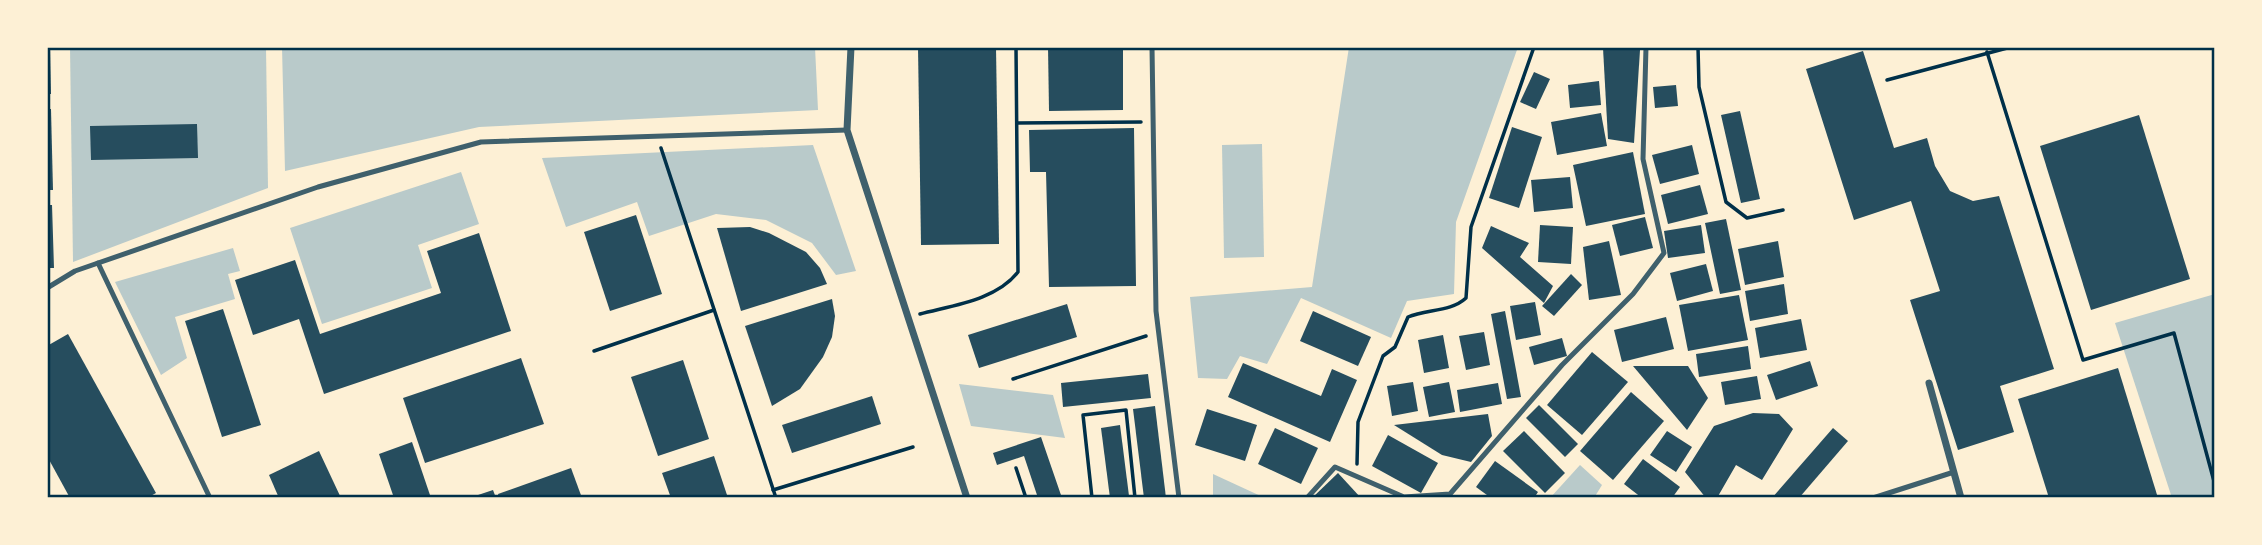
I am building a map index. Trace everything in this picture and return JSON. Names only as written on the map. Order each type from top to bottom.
[{"type":"street","points":[[851,47],[847,130],[967,498]]},
{"type":"street","points":[[1929,383],[1961,498]]},
{"type":"lane","points":[[1152,47],[1158,332],[1179,498]]},
{"type":"lane","points":[[1307,498],[1335,467],[1404,496],[1450,494],[1562,365],[1633,294],[1664,253],[1643,159],[1646,47]]},
{"type":"lane","points":[[47,288],[75,271],[318,187],[481,142],[847,130]]},
{"type":"lane","points":[[98,263],[210,498]]},
{"type":"lane","points":[[1873,498],[1954,472]]},
{"type":"path","points":[[908,318],[996,292],[1008,285],[1018,272],[1016,47]]},
{"type":"path","points":[[1357,476],[1358,422],[1383,356],[1395,347],[1408,317],[1422,311],[1448,308],[1466,298],[1471,227],[1534,47]]},
{"type":"path","points":[[1698,47],[1699,87],[1726,202],[1747,218],[1783,210]]},
{"type":"path","points":[[1887,80],[2011,47]]},
{"type":"path","points":[[1987,52],[2082,360],[2174,333],[2215,485]]},
{"type":"path","points":[[1017,123],[1153,122]]},
{"type":"path","points":[[657,136],[776,498]]},
{"type":"path","points":[[594,351],[714,310]]},
{"type":"path","points":[[1013,379],[1158,332]]},
{"type":"path","points":[[1092,498],[1083,415],[1126,410],[1135,498]]},
{"type":"path","points":[[773,490],[913,447]]},
{"type":"path","points":[[1016,468],[1026,498]]},
{"type":"shaded area","points":[[70,47],[266,47],[268,188],[73,262]]},
{"type":"shaded area","points":[[282,47],[815,47],[818,110],[479,127],[285,171]]},
{"type":"shaded area","points":[[1349,47],[1518,47],[1456,222],[1454,294],[1407,301],[1391,338],[1301,298],[1267,364],[1240,356],[1227,379],[1198,378],[1190,297],[1312,287]]},
{"type":"shaded area","points":[[1262,144],[1264,257],[1224,258],[1222,145]]},
{"type":"shaded area","points":[[813,145],[856,271],[836,275],[812,243],[766,220],[716,214],[649,236],[637,202],[566,227],[542,158]]},
{"type":"shaded area","points":[[461,172],[479,224],[418,245],[432,288],[322,324],[290,228]]},
{"type":"shaded area","points":[[233,248],[240,271],[228,274],[235,299],[175,317],[187,358],[161,375],[115,282]]},
{"type":"shaded area","points":[[2215,294],[2215,498],[2172,498],[2115,323]]},
{"type":"shaded area","points":[[959,384],[1053,395],[1065,438],[971,426]]},
{"type":"shaded area","points":[[1580,465],[1602,485],[1594,498],[1550,498]]},
{"type":"shaded area","points":[[1213,474],[1265,498],[1213,498]]},
{"type":"building","points":[[47,47],[50,47],[51,94],[47,94]]},
{"type":"building","points":[[918,47],[996,47],[999,244],[921,245]]},
{"type":"building","points":[[1048,47],[1123,47],[1123,110],[1049,111]]},
{"type":"building","points":[[1603,48],[1640,50],[1634,143],[1608,139]]},
{"type":"building","points":[[1863,51],[1894,148],[1927,138],[1935,166],[1950,191],[1973,201],[1999,196],[2054,369],[2000,386],[2014,432],[1958,450],[1910,300],[1940,291],[1911,201],[1854,220],[1806,69]]},
{"type":"building","points":[[1534,72],[1550,79],[1536,109],[1520,102]]},
{"type":"building","points":[[1599,81],[1601,105],[1570,108],[1568,85]]},
{"type":"building","points":[[1676,85],[1678,106],[1655,108],[1653,87]]},
{"type":"building","points":[[47,109],[51,109],[53,190],[47,190]]},
{"type":"building","points":[[1740,111],[1760,199],[1741,203],[1721,115]]},
{"type":"building","points":[[1601,113],[1607,146],[1557,155],[1551,122]]},
{"type":"building","points":[[2139,115],[2190,279],[2091,310],[2040,146]]},
{"type":"building","points":[[197,124],[198,158],[91,160],[90,126]]},
{"type":"building","points":[[1512,127],[1542,137],[1519,208],[1489,198]]},
{"type":"building","points":[[1134,128],[1136,286],[1049,287],[1046,172],[1030,172],[1029,130]]},
{"type":"building","points":[[1692,145],[1699,174],[1660,184],[1652,155]]},
{"type":"building","points":[[1633,152],[1645,214],[1586,226],[1573,165]]},
{"type":"building","points":[[1570,177],[1573,208],[1534,212],[1531,180]]},
{"type":"building","points":[[1700,185],[1708,214],[1668,224],[1661,195]]},
{"type":"building","points":[[47,205],[52,205],[54,268],[47,268]]},
{"type":"building","points":[[636,215],[662,294],[610,311],[584,232]]},
{"type":"building","points":[[1645,217],[1653,248],[1620,256],[1612,225]]},
{"type":"building","points":[[1726,219],[1741,290],[1720,294],[1705,223]]},
{"type":"building","points":[[1540,225],[1573,227],[1571,264],[1538,262]]},
{"type":"building","points":[[1701,225],[1705,253],[1668,258],[1664,231]]},
{"type":"building","points":[[1491,226],[1529,243],[1520,257],[1553,286],[1544,303],[1482,248]]},
{"type":"building","points":[[750,227],[769,233],[806,252],[820,268],[827,284],[741,311],[717,228]]},
{"type":"building","points":[[479,233],[511,331],[324,394],[299,319],[253,335],[235,280],[295,260],[320,334],[441,293],[427,251]]},
{"type":"building","points":[[1609,241],[1621,295],[1589,300],[1583,247]]},
{"type":"building","points":[[1778,241],[1784,277],[1745,285],[1738,249]]},
{"type":"building","points":[[1706,264],[1713,291],[1677,301],[1670,273]]},
{"type":"building","points":[[1571,274],[1582,285],[1554,316],[1542,306]]},
{"type":"building","points":[[1784,284],[1788,314],[1750,321],[1745,291]]},
{"type":"building","points":[[1739,295],[1748,340],[1688,351],[1679,305]]},
{"type":"building","points":[[832,299],[835,316],[832,337],[823,357],[800,389],[772,406],[745,326]]},
{"type":"building","points":[[1535,302],[1541,335],[1516,340],[1510,306]]},
{"type":"building","points":[[1067,304],[1077,337],[979,368],[968,335]]},
{"type":"building","points":[[223,309],[261,425],[222,437],[185,321]]},
{"type":"building","points":[[1313,311],[1371,337],[1358,366],[1300,341]]},
{"type":"building","points":[[1505,311],[1521,397],[1507,399],[1491,314]]},
{"type":"building","points":[[1666,317],[1674,349],[1622,362],[1614,330]]},
{"type":"building","points":[[1801,319],[1807,350],[1760,358],[1755,328]]},
{"type":"building","points":[[1484,332],[1490,365],[1466,370],[1459,336]]},
{"type":"building","points":[[68,334],[156,493],[147,498],[70,498],[47,456],[47,346]]},
{"type":"building","points":[[1443,335],[1449,368],[1424,373],[1418,340]]},
{"type":"building","points":[[1562,338],[1567,356],[1534,365],[1529,347]]},
{"type":"building","points":[[1748,346],[1751,369],[1699,377],[1696,354]]},
{"type":"building","points":[[1592,352],[1628,382],[1582,435],[1547,405]]},
{"type":"building","points":[[521,358],[544,424],[425,463],[403,398]]},
{"type":"building","points":[[683,360],[709,439],[658,456],[631,377]]},
{"type":"building","points":[[1810,361],[1818,386],[1776,400],[1767,375]]},
{"type":"building","points":[[1243,363],[1321,396],[1332,369],[1357,380],[1330,442],[1228,397]]},
{"type":"building","points":[[1633,366],[1688,366],[1708,398],[1687,430]]},
{"type":"building","points":[[2118,368],[2158,498],[2049,498],[2018,399]]},
{"type":"building","points":[[1148,374],[1151,398],[1063,407],[1061,383]]},
{"type":"building","points":[[1757,376],[1761,399],[1725,405],[1721,382]]},
{"type":"building","points":[[1413,382],[1418,411],[1392,416],[1387,386]]},
{"type":"building","points":[[1449,382],[1455,412],[1429,417],[1423,387]]},
{"type":"building","points":[[1498,383],[1502,404],[1460,412],[1457,390]]},
{"type":"building","points":[[1631,392],[1664,421],[1613,480],[1580,451]]},
{"type":"building","points":[[872,396],[881,424],[792,453],[782,425]]},
{"type":"building","points":[[1539,405],[1578,444],[1565,457],[1526,418]]},
{"type":"building","points":[[1155,406],[1166,498],[1144,498],[1133,409]]},
{"type":"building","points":[[1207,409],[1257,425],[1245,461],[1195,445]]},
{"type":"building","points":[[1753,413],[1779,414],[1793,429],[1762,480],[1736,465],[1717,498],[1706,498],[1685,472],[1714,426]]},
{"type":"building","points":[[1488,414],[1492,436],[1471,462],[1442,455],[1394,425]]},
{"type":"building","points":[[1120,425],[1129,496],[1110,498],[1101,428]]},
{"type":"building","points":[[1275,428],[1318,448],[1301,484],[1258,464]]},
{"type":"building","points":[[1833,428],[1848,441],[1799,498],[1772,498]]},
{"type":"building","points":[[1524,431],[1565,473],[1545,493],[1503,451]]},
{"type":"building","points":[[1667,431],[1692,447],[1676,472],[1650,455]]},
{"type":"building","points":[[1388,435],[1438,463],[1421,493],[1372,466]]},
{"type":"building","points":[[1041,437],[1062,498],[1038,498],[1024,456],[997,465],[993,453]]},
{"type":"building","points":[[412,442],[431,498],[394,498],[379,454]]},
{"type":"building","points":[[319,451],[341,498],[279,498],[269,475]]},
{"type":"building","points":[[714,456],[728,498],[671,498],[662,473]]},
{"type":"building","points":[[1643,459],[1680,487],[1672,498],[1642,498],[1624,484]]},
{"type":"building","points":[[1495,461],[1538,492],[1534,498],[1491,498],[1476,487]]},
{"type":"building","points":[[571,468],[582,498],[499,498],[498,494]]},
{"type":"building","points":[[1338,473],[1361,498],[1312,498]]},
{"type":"building","points":[[493,490],[496,498],[472,498],[472,497]]}]
